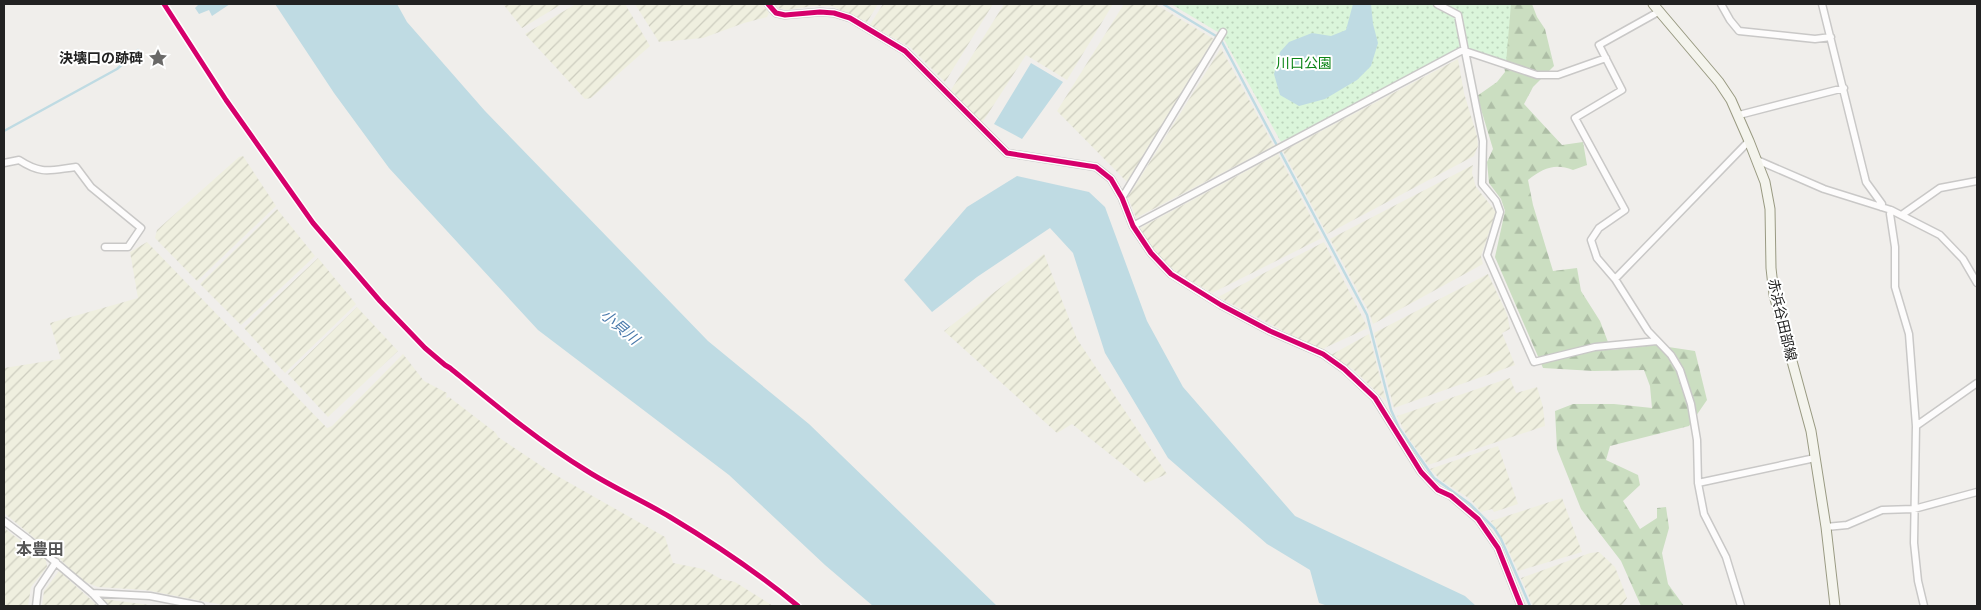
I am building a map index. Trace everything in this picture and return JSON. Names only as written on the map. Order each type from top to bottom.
[{"type":"main road","name":"赤浜谷田部線","points":[[1653,4],[1719,82],[1739,115],[1757,160],[1769,202],[1771,268],[1774,295],[1779,320],[1803,400],[1815,458],[1826,526],[1835,606]]},
{"type":"street","points":[[768,4],[776,13],[785,15],[820,12],[834,13],[850,18],[906,51],[1007,153],[1096,167],[1111,179],[1122,198],[1133,226],[1151,253],[1171,274],[1209,298],[1254,322],[1323,354],[1344,369],[1375,398],[1420,472],[1438,490],[1451,496],[1478,518],[1498,548],[1521,606]]},
{"type":"street","points":[[1437,4],[1458,16],[1482,141],[1482,184],[1496,201],[1500,212],[1487,254],[1534,362],[1595,347],[1657,341]]},
{"type":"street","points":[[1721,4],[1739,31],[1815,39],[1831,37]]},
{"type":"street","points":[[1822,4],[1866,182],[1882,204],[1881,207]]},
{"type":"street","points":[[1660,11],[1599,45],[1622,90],[1575,118],[1625,210],[1599,228],[1590,240],[1597,258],[1615,279],[1648,331],[1671,355],[1680,370],[1691,404],[1697,440],[1698,483],[1704,514],[1726,557],[1741,606]]},
{"type":"street","points":[[1122,198],[1223,32]]},
{"type":"street","points":[[1133,226],[1462,51],[1537,75],[1558,75],[1606,58]]},
{"type":"street","points":[[1739,115],[1844,88]]},
{"type":"street","points":[[1615,279],[1749,141]]},
{"type":"street","points":[[4,163],[19,160],[33,169],[43,171],[76,167],[92,187],[141,228],[128,247],[105,247]]},
{"type":"street","points":[[1757,160],[1824,189],[1902,214],[1940,235],[1963,259],[1977,283]]},
{"type":"street","points":[[1902,214],[1940,188],[1977,181]]},
{"type":"street","points":[[1891,210],[1895,247],[1895,286],[1909,334],[1916,426],[1914,543],[1918,582],[1924,606]]},
{"type":"street","points":[[1916,426],[1977,383]]},
{"type":"street","points":[[1698,483],[1815,458]]},
{"type":"street","points":[[1826,526],[1847,524],[1882,510],[1914,509],[1977,492]]},
{"type":"street","points":[[4,521],[56,562],[104,606]]},
{"type":"street","points":[[36,606],[38,589],[56,562]]},
{"type":"street","points":[[92,593],[150,596],[200,606]]},
{"type":"green space","points":[[503,4],[562,4],[522,28]]},
{"type":"green space","points":[[576,4],[625,4],[650,46],[591,98],[585,99],[525,34]]},
{"type":"green space","points":[[635,4],[762,4],[769,13],[767,17],[703,38],[659,42]]},
{"type":"green space","points":[[774,4],[878,4],[867,22],[832,6],[813,6],[786,10],[778,8]]},
{"type":"green space","points":[[883,4],[993,4],[945,82],[910,47],[870,25]]},
{"type":"green space","points":[[1004,4],[1113,4],[1067,80],[1026,55],[982,123],[951,90]]},
{"type":"green space","points":[[1124,4],[1155,4],[1214,39],[1127,182],[1057,111]]},
{"type":"green space","name":"川口公園","points":[[1171,4],[1511,4],[1506,63],[1464,48],[1281,142],[1221,34]]},
{"type":"green space","points":[[1414,4],[1532,4],[1537,17],[1545,29],[1554,66],[1533,87],[1524,104],[1562,145],[1583,142],[1587,165],[1573,170],[1560,167],[1549,168],[1528,180],[1533,205],[1553,271],[1577,268],[1581,291],[1600,321],[1611,350],[1655,345],[1695,351],[1707,400],[1689,426],[1610,446],[1606,460],[1638,475],[1640,485],[1623,501],[1640,529],[1657,518],[1657,508],[1666,507],[1669,528],[1662,553],[1668,584],[1684,606],[1641,606],[1621,561],[1581,509],[1557,449],[1555,411],[1573,404],[1614,404],[1652,408],[1650,386],[1644,370],[1594,371],[1543,368],[1495,257],[1505,211],[1501,199],[1489,183],[1487,162],[1493,149],[1477,96],[1497,82],[1505,72],[1502,50]]},
{"type":"green space","points":[[1221,48],[1274,146],[1136,218],[1128,197]]},
{"type":"green space","points":[[1458,59],[1464,93],[1477,136],[1478,146],[1474,156],[1327,234],[1283,151]]},
{"type":"green space","points":[[1278,154],[1322,238],[1212,293],[1176,272],[1152,249],[1140,228]]},
{"type":"green space","points":[[243,156],[276,206],[197,281],[155,238],[157,230],[239,157]]},
{"type":"green space","points":[[1473,165],[1472,173],[1476,187],[1496,212],[1481,256],[1483,264],[1373,324],[1369,312],[1330,239]]},
{"type":"green space","points":[[277,209],[315,256],[241,325],[200,284]]},
{"type":"green space","points":[[147,242],[327,428],[332,426],[403,354],[424,381],[447,393],[446,398],[449,397],[496,433],[498,437],[552,473],[665,537],[673,563],[703,569],[721,579],[735,582],[773,606],[228,606],[145,590],[98,587],[82,581],[60,559],[4,513],[4,368],[61,359],[50,323],[138,298],[130,252]]},
{"type":"green space","points":[[1324,242],[1368,328],[1320,350],[1218,297]]},
{"type":"green space","points":[[1044,254],[1077,339],[1167,474],[1146,483],[1072,424],[1057,433],[944,331]]},
{"type":"green space","points":[[318,258],[356,304],[285,373],[244,328]]},
{"type":"green space","points":[[1488,274],[1507,314],[1510,329],[1502,333],[1515,365],[1394,408],[1374,333]]},
{"type":"green space","points":[[357,307],[398,351],[328,417],[288,374]]},
{"type":"green space","points":[[1369,334],[1386,401],[1354,370],[1331,355]]},
{"type":"green space","points":[[1510,378],[1516,393],[1537,387],[1543,407],[1545,426],[1428,465],[1407,436],[1397,416]]},
{"type":"green space","points":[[1498,446],[1518,504],[1494,512],[1492,509],[1481,512],[1470,499],[1442,481],[1430,469]]},
{"type":"green space","points":[[1562,498],[1582,552],[1518,571],[1506,545],[1491,521]]},
{"type":"green space","points":[[4,528],[46,560],[47,567],[31,587],[28,606],[4,606]]},
{"type":"green space","points":[[1599,552],[1615,567],[1627,598],[1622,605],[1533,606],[1521,578],[1590,553]]},
{"type":"green space","points":[[59,571],[98,606],[42,606],[44,591]]},
{"type":"green space","points":[[102,599],[158,606],[109,606]]},
{"type":"water","points":[[199,4],[230,4],[212,16],[209,10],[199,14],[195,8]]},
{"type":"water","name":"小貝川","points":[[275,4],[397,4],[407,22],[485,111],[708,341],[809,424],[997,606],[873,606],[825,565],[729,475],[538,330],[389,168],[334,93]]},
{"type":"water","points":[[1353,4],[1371,4],[1373,24],[1378,43],[1371,66],[1357,80],[1325,99],[1299,106],[1280,95],[1274,74],[1280,52],[1289,42],[1312,33],[1331,36],[1346,30]]},
{"type":"water","points":[[1031,63],[1063,82],[1022,139],[994,124]]},
{"type":"water","points":[[1017,176],[1089,192],[1105,207],[1147,321],[1183,387],[1295,516],[1465,596],[1476,606],[1328,606],[1319,603],[1310,570],[1267,544],[1168,458],[1105,353],[1073,253],[1050,228],[977,277],[932,312],[904,280],[967,207]]},
{"type":"waterway","points":[[1163,4],[1216,36]]},
{"type":"waterway","points":[[1221,40],[1367,315],[1391,410],[1399,428],[1434,478],[1470,504],[1494,528],[1501,539],[1530,606]]},
{"type":"waterway","points":[[4,131],[117,69],[138,50]]},
{"type":"cycle path","points":[[164,4],[226,100],[313,223],[380,301],[425,348],[551,447],[597,477],[660,511],[703,538],[752,570],[798,606]]},
{"type":"cycle path","points":[[768,4],[776,13],[785,15],[820,12],[834,13],[850,18],[905,51],[1007,153],[1096,167],[1111,179],[1122,198],[1133,226],[1151,253],[1171,274],[1221,305],[1270,331],[1323,354],[1344,369],[1375,398],[1421,472],[1438,490],[1451,496],[1478,519],[1498,548],[1521,606]]},
{"type":"place","name":"決壊口の跡碑","points":[[158,58]]},
{"type":"district","name":"本豊田","points":[[40,550]]}]
